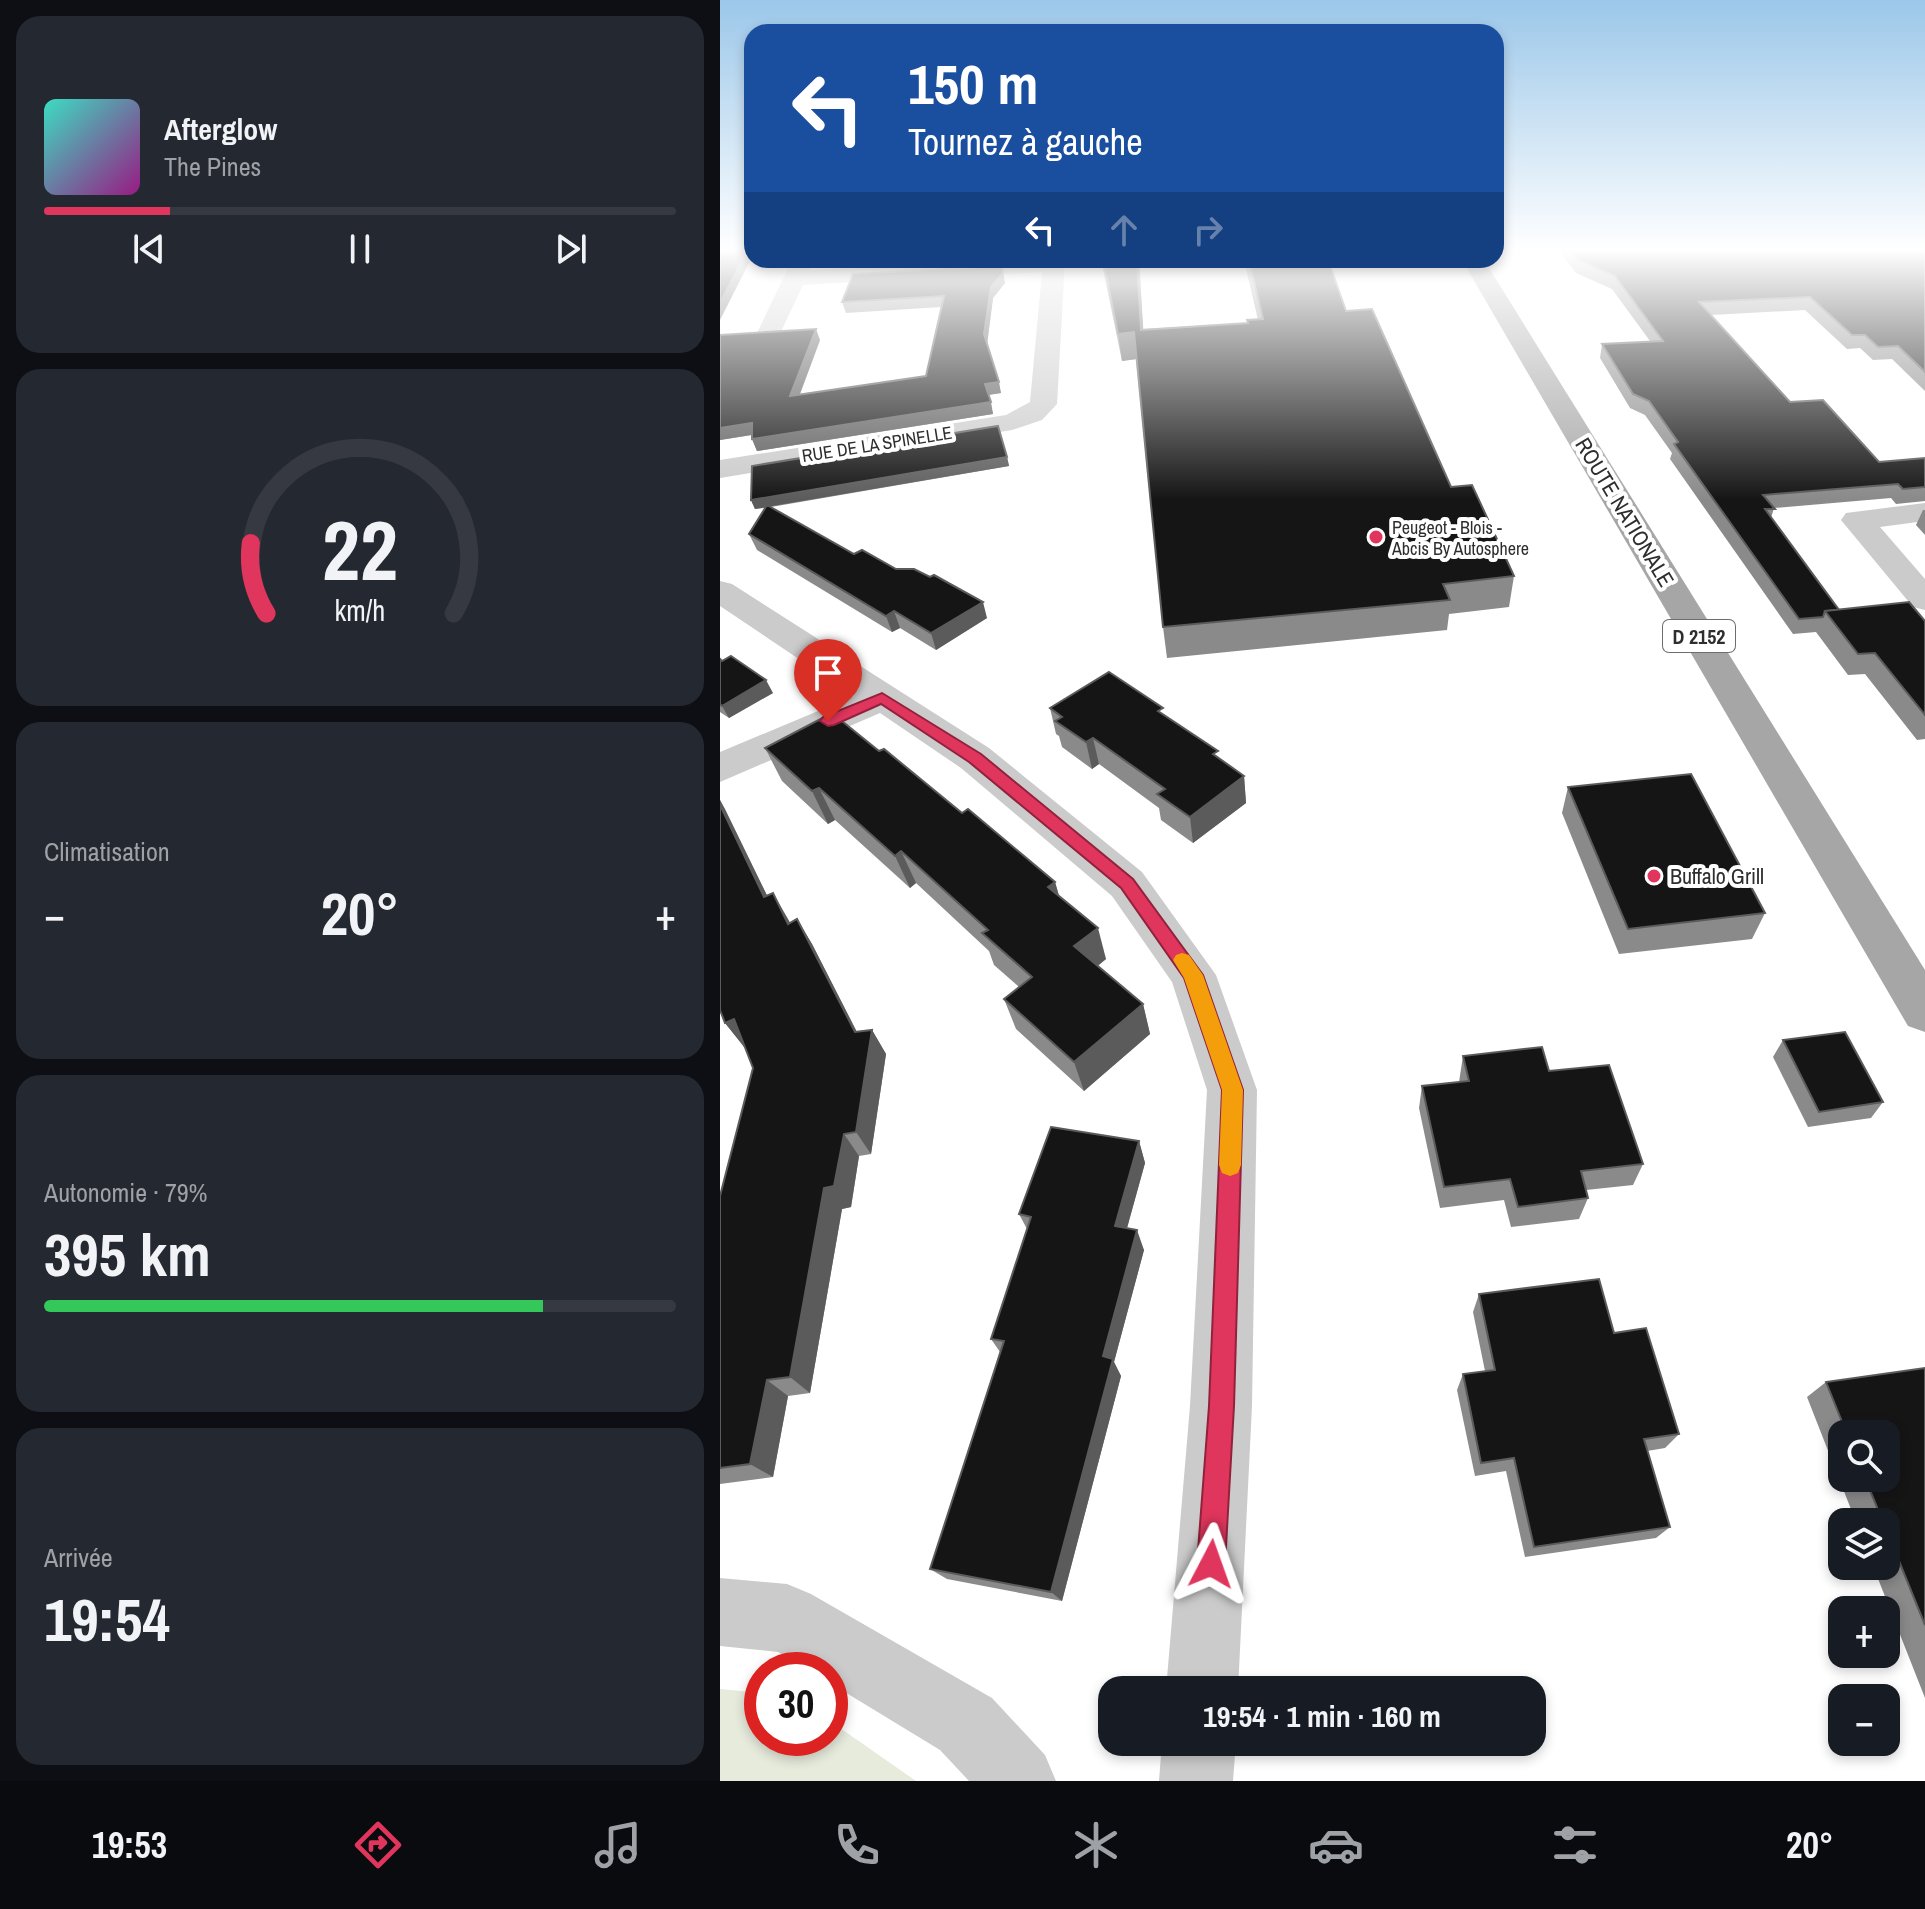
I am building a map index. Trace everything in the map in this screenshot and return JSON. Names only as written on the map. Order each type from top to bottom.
[{"type":"main road","name":"ROUTE NATIONALE","points":[[1518,334],[1923,1004]]},
{"type":"street","name":"RUE DE LA SPINELLE","points":[[720,469],[1012,422],[1032,414],[1043,404],[1048,334]]},
{"type":"street","points":[[1925,512],[1857,520],[1925,600]]},
{"type":"street","points":[[720,591],[975,758],[1127,884],[1193,975],[1232,1090],[1221,1406],[1203,1676]]},
{"type":"street","points":[[720,768],[882,698]]},
{"type":"street","points":[[720,1612],[787,1618],[966,1724],[1019,1781]]},
{"type":"street","points":[[1196,1781],[1198,1756]]},
{"type":"shaded area","points":[[720,1689],[744,1691],[744,1756],[848,1756],[848,1734],[916,1781],[720,1781]]},
{"type":"building","points":[[814,334],[790,396],[926,376],[935,334],[984,334],[999,382],[985,384],[991,402],[752,439],[752,423],[720,428],[720,335]]},
{"type":"building","points":[[1134,334],[1383,334],[1451,487],[1472,485],[1514,576],[1443,584],[1450,600],[1163,627]]},
{"type":"building","points":[[1658,334],[1728,334],[1790,402],[1823,400],[1879,462],[1925,458],[1925,487],[1903,489],[1898,484],[1763,495],[1775,509],[1765,509],[1839,610],[1825,611],[1823,617],[1799,619],[1674,444],[1678,442],[1649,401],[1633,394],[1602,344],[1663,341]]},
{"type":"building","points":[[1925,334],[1925,372],[1898,346],[1878,347],[1865,335],[1852,335]]},
{"type":"building","points":[[998,426],[1007,457],[751,500],[752,466]]},
{"type":"building","points":[[767,505],[854,554],[862,550],[896,569],[914,569],[930,577],[934,575],[983,602],[931,633],[894,611],[886,616],[749,534]]},
{"type":"building","points":[[1909,602],[1925,621],[1925,715],[1875,653],[1858,654],[1825,611]]},
{"type":"building","points":[[731,656],[766,680],[722,706],[720,659],[722,661]]},
{"type":"building","points":[[1109,672],[1163,708],[1158,711],[1218,751],[1213,754],[1244,776],[1190,817],[1157,794],[1165,789],[1093,738],[1086,742],[1055,721],[1062,717],[1050,708]]},
{"type":"building","points":[[832,713],[879,751],[884,749],[962,813],[968,809],[1055,882],[1048,887],[1098,928],[1074,946],[1143,1004],[1074,1062],[1004,999],[1032,977],[982,933],[988,930],[901,851],[895,856],[819,788],[812,791],[765,748]]},
{"type":"building","name":"Buffalo Grill","points":[[1691,774],[1765,913],[1628,929],[1568,787]]},
{"type":"building","points":[[720,805],[764,897],[773,893],[788,924],[797,919],[855,1032],[872,1030],[856,1132],[844,1134],[834,1186],[824,1188],[790,1377],[767,1380],[750,1464],[720,1468],[720,1196],[753,1068],[734,1019],[725,1023],[720,1010]]},
{"type":"building","points":[[1845,1032],[1883,1102],[1819,1112],[1783,1040]]},
{"type":"building","points":[[1542,1047],[1549,1071],[1609,1065],[1643,1164],[1581,1171],[1588,1198],[1518,1207],[1510,1179],[1444,1187],[1422,1086],[1469,1081],[1463,1056]]},
{"type":"building","points":[[1051,1127],[1139,1141],[1115,1226],[1137,1230],[1103,1356],[1113,1359],[1051,1592],[930,1569],[1004,1341],[991,1339],[1031,1217],[1019,1214]]},
{"type":"building","points":[[1599,1279],[1614,1333],[1646,1328],[1679,1434],[1644,1439],[1670,1527],[1534,1547],[1514,1458],[1481,1463],[1463,1374],[1495,1370],[1479,1294]]},
{"type":"building","points":[[1925,1368],[1925,1625],[1900,1563],[1900,1508],[1877,1508],[1871,1492],[1900,1492],[1900,1420],[1841,1420],[1826,1382]]},
{"type":"slow traffic","points":[[1182,960],[1193,975],[1232,1090],[1230,1165]]},
{"type":"place","name":"Peugeot - Blois - Abcis By Autosphere","points":[[1376,537]]},
{"type":"place","name":"Buffalo Grill","points":[[1654,876]]},
{"type":"route","points":[[828,721],[882,698],[975,758],[1127,884],[1193,975],[1232,1090],[1221,1406],[1211,1564]]}]
